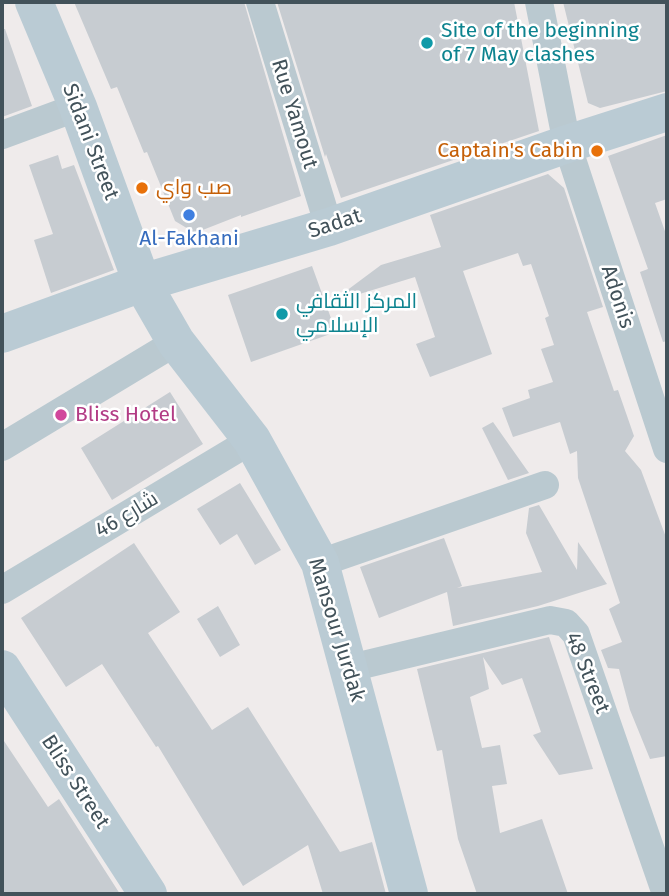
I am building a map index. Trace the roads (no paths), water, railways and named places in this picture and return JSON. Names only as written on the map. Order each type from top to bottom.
[{"type":"street","name":"Sidani Street","points":[[34,2],[78,107],[142,283]]},
{"type":"street","name":"Rue Yamout","points":[[260,2],[329,227]]},
{"type":"street","name":"Adonis","points":[[539,2],[567,144],[667,449]]},
{"type":"street","points":[[2,135],[78,107]]},
{"type":"street","name":"Sadat","points":[[2,334],[142,283],[329,227],[667,112]]},
{"type":"street","name":"Mansour Jurdak","points":[[142,283],[176,342],[252,440],[320,563],[409,894]]},
{"type":"street","points":[[2,447],[176,342]]},
{"type":"street","name":"شارع 46","points":[[2,590],[252,440]]},
{"type":"street","points":[[320,563],[545,485]]},
{"type":"street","name":"48 Street","points":[[350,668],[550,621],[566,623],[576,634],[666,894]]},
{"type":"street","name":"Bliss Street","points":[[2,669],[148,894]]},
{"type":"place","name":"Site of the beginning of 7 May clashes","points":[[427,43]]},
{"type":"place","name":"Captain's Cabin","points":[[597,151]]},
{"type":"place","name":"صب واي","points":[[142,188]]},
{"type":"place","name":"Al-Fakhani","points":[[189,215]]},
{"type":"place","name":"المركز الثقافي الإسلامي","points":[[282,314]]},
{"type":"place","name":"Bliss Hotel","points":[[61,415]]}]
